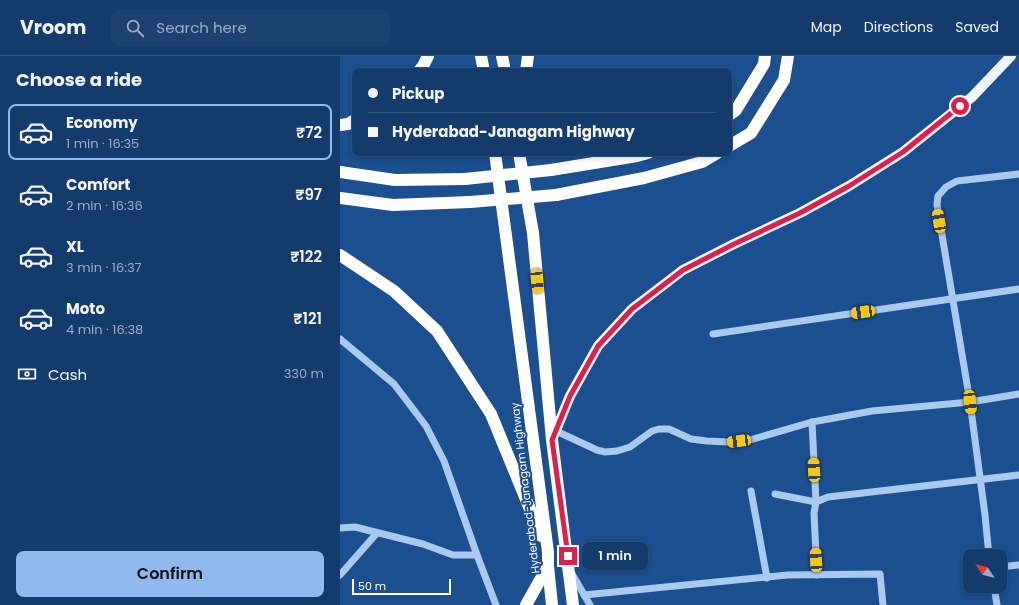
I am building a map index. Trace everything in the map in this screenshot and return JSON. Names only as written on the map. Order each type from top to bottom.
[{"type":"highway","points":[[421,68],[428,56]]},
{"type":"highway","points":[[482,56],[484,68]]},
{"type":"highway","points":[[502,56],[504,68]]},
{"type":"highway","points":[[526,68],[528,56]]},
{"type":"highway","points":[[732,113],[736,110],[764,64],[765,56]]},
{"type":"highway","points":[[732,144],[751,133],[784,80],[788,56]]},
{"type":"highway","points":[[340,125],[352,122]]},
{"type":"highway","name":"Hyderabad-Janagam Highway","points":[[494,156],[548,552],[552,605]]},
{"type":"highway","points":[[520,156],[533,233],[573,605]]},
{"type":"highway","points":[[340,172],[395,180],[464,179],[551,170],[637,156]]},
{"type":"highway","points":[[340,198],[393,205],[470,202],[556,195],[644,178],[702,162],[712,156]]},
{"type":"highway","points":[[340,255],[394,291],[437,331],[491,414],[548,552]]},
{"type":"highway","points":[[526,605],[548,566]]},
{"type":"main road","points":[[554,435],[570,396],[598,346],[632,309],[683,270],[800,213],[849,186],[903,152],[972,97],[1011,56]]},
{"type":"street","points":[[988,549],[970,402],[937,206],[938,196],[946,187],[957,181],[1019,174]]},
{"type":"street","points":[[713,334],[1019,290]]},
{"type":"street","points":[[340,339],[394,384],[426,426],[444,461],[496,605]]},
{"type":"street","points":[[554,435],[605,452],[617,451],[630,447],[652,431],[659,429],[669,429],[691,438],[707,441],[728,442],[750,440],[812,422],[872,410],[970,402],[1019,394]]},
{"type":"street","points":[[812,422],[816,502],[814,513],[816,575]]},
{"type":"street","points":[[775,494],[816,502],[828,497],[1019,475]]},
{"type":"street","points":[[751,491],[766,578]]},
{"type":"street","points":[[340,528],[355,528],[377,533],[422,544],[453,555],[477,555]]},
{"type":"street","points":[[340,576],[377,533]]},
{"type":"street","points":[[1007,566],[1019,565]]},
{"type":"street","points":[[569,568],[590,605]]},
{"type":"street","points":[[584,595],[788,575],[880,574],[883,605]]},
{"type":"street","points":[[995,593],[997,605]]},
{"type":"route","points":[[568,556],[552,440],[570,396],[598,346],[632,309],[683,270],[800,213],[849,186],[903,152],[960,106]]}]
